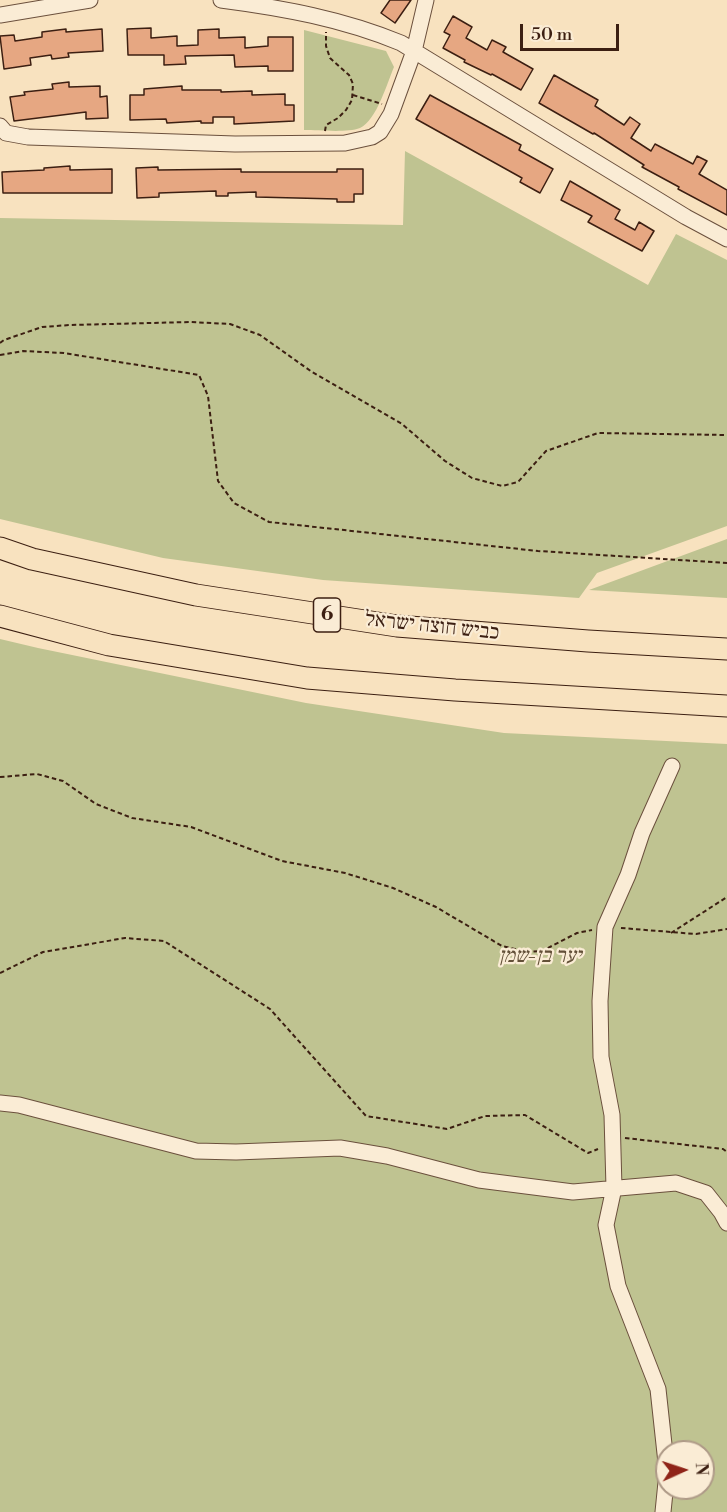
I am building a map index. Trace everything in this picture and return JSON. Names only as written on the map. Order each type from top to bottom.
[{"type":"highway","name":"כביש חוצה ישראל","points":[[0,548],[32,559],[196,595],[397,626],[727,649]]},
{"type":"highway","points":[[0,616],[109,645],[307,678],[455,690],[727,706]]},
{"type":"street","points":[[0,15],[90,0]]},
{"type":"street","points":[[221,0],[327,18],[376,33],[414,51],[686,217],[727,239]]},
{"type":"street","points":[[0,126],[6,133],[28,137],[235,144],[356,142],[372,137],[386,125],[414,51],[426,0]]},
{"type":"street","points":[[663,1512],[667,1472],[658,1389],[618,1286],[606,1225],[614,1188],[612,1115],[601,1057],[600,1001],[605,927],[628,875],[642,833],[672,766]]},
{"type":"street","points":[[0,1103],[19,1105],[196,1151],[236,1152],[340,1148],[387,1156],[479,1180],[573,1192],[676,1184],[706,1193],[722,1212],[727,1223]]},
{"type":"path","points":[[323,143],[326,125],[338,118],[352,100],[353,95],[353,84],[349,75],[330,58],[326,46],[327,18]]},
{"type":"path","points":[[353,95],[393,107]]},
{"type":"path","points":[[0,343],[42,327],[190,321],[230,324],[260,335],[312,372],[402,424],[445,461],[472,478],[502,486],[518,482],[546,451],[598,433],[727,435]]},
{"type":"path","points":[[0,356],[23,351],[64,353],[199,375],[208,396],[218,481],[234,503],[269,522],[538,551],[727,563]]},
{"type":"path","points":[[0,777],[37,774],[63,781],[96,804],[132,818],[191,827],[282,861],[345,873],[393,888],[436,908],[502,946],[528,952],[542,951],[577,933],[605,927],[696,934],[727,929]]},
{"type":"path","points":[[671,933],[727,897]]},
{"type":"path","points":[[0,973],[43,952],[124,938],[164,941],[270,1009],[366,1116],[447,1130],[485,1116],[525,1115],[588,1153],[622,1138],[723,1149],[727,1152]]},
{"type":"green space","points":[[304,30],[386,51],[394,67],[372,117],[360,128],[341,131],[304,130]]},
{"type":"green space","points":[[405,151],[648,285],[676,234],[727,260],[727,526],[597,573],[579,598],[323,580],[163,558],[0,519],[0,218],[403,225]]},
{"type":"green space","points":[[727,539],[727,598],[589,590]]},
{"type":"green space","name":"יער בן-שמן","points":[[0,639],[306,703],[504,733],[727,744],[727,1512],[0,1512]]},
{"type":"building","points":[[390,0],[411,0],[395,23],[381,13]]},
{"type":"building","points":[[453,16],[472,27],[466,38],[487,50],[492,40],[506,47],[503,52],[533,69],[521,90],[464,62],[465,60],[443,48],[450,35],[444,32]]},
{"type":"building","points":[[151,28],[151,38],[177,36],[177,46],[198,45],[198,30],[219,29],[219,38],[245,37],[245,48],[268,46],[268,37],[293,37],[293,71],[268,71],[268,66],[235,67],[234,55],[185,56],[186,64],[164,65],[164,55],[128,55],[127,29]]},
{"type":"building","points":[[66,29],[66,32],[102,29],[103,51],[68,53],[69,57],[52,59],[51,55],[30,58],[31,65],[4,69],[0,36],[14,35],[15,41],[42,37],[42,32]]},
{"type":"building","points":[[554,75],[598,100],[595,106],[624,125],[630,117],[640,124],[631,138],[651,151],[655,144],[693,164],[697,156],[707,161],[699,174],[727,190],[727,215],[678,189],[679,187],[642,167],[644,165],[594,133],[539,103]]},
{"type":"building","points":[[69,82],[69,87],[100,86],[100,97],[107,96],[108,118],[86,119],[86,112],[14,121],[10,97],[25,95],[24,92],[53,89],[52,84]]},
{"type":"building","points":[[182,86],[182,90],[252,91],[252,95],[285,94],[285,105],[294,105],[294,121],[234,124],[234,117],[213,117],[213,123],[201,123],[201,121],[167,123],[166,119],[130,120],[130,95],[144,95],[144,89]]},
{"type":"building","points":[[430,95],[521,145],[519,150],[553,169],[540,193],[520,182],[522,178],[416,119]]},
{"type":"building","points":[[70,166],[70,170],[112,169],[112,193],[3,193],[2,172]]},
{"type":"building","points":[[158,167],[158,170],[241,169],[241,172],[337,172],[337,169],[363,169],[363,194],[354,194],[354,202],[337,202],[337,199],[256,197],[256,192],[216,196],[216,191],[159,193],[159,197],[137,198],[136,168]]},
{"type":"building","points":[[570,181],[620,210],[615,219],[635,230],[639,222],[654,231],[642,251],[588,222],[592,216],[561,200]]}]
